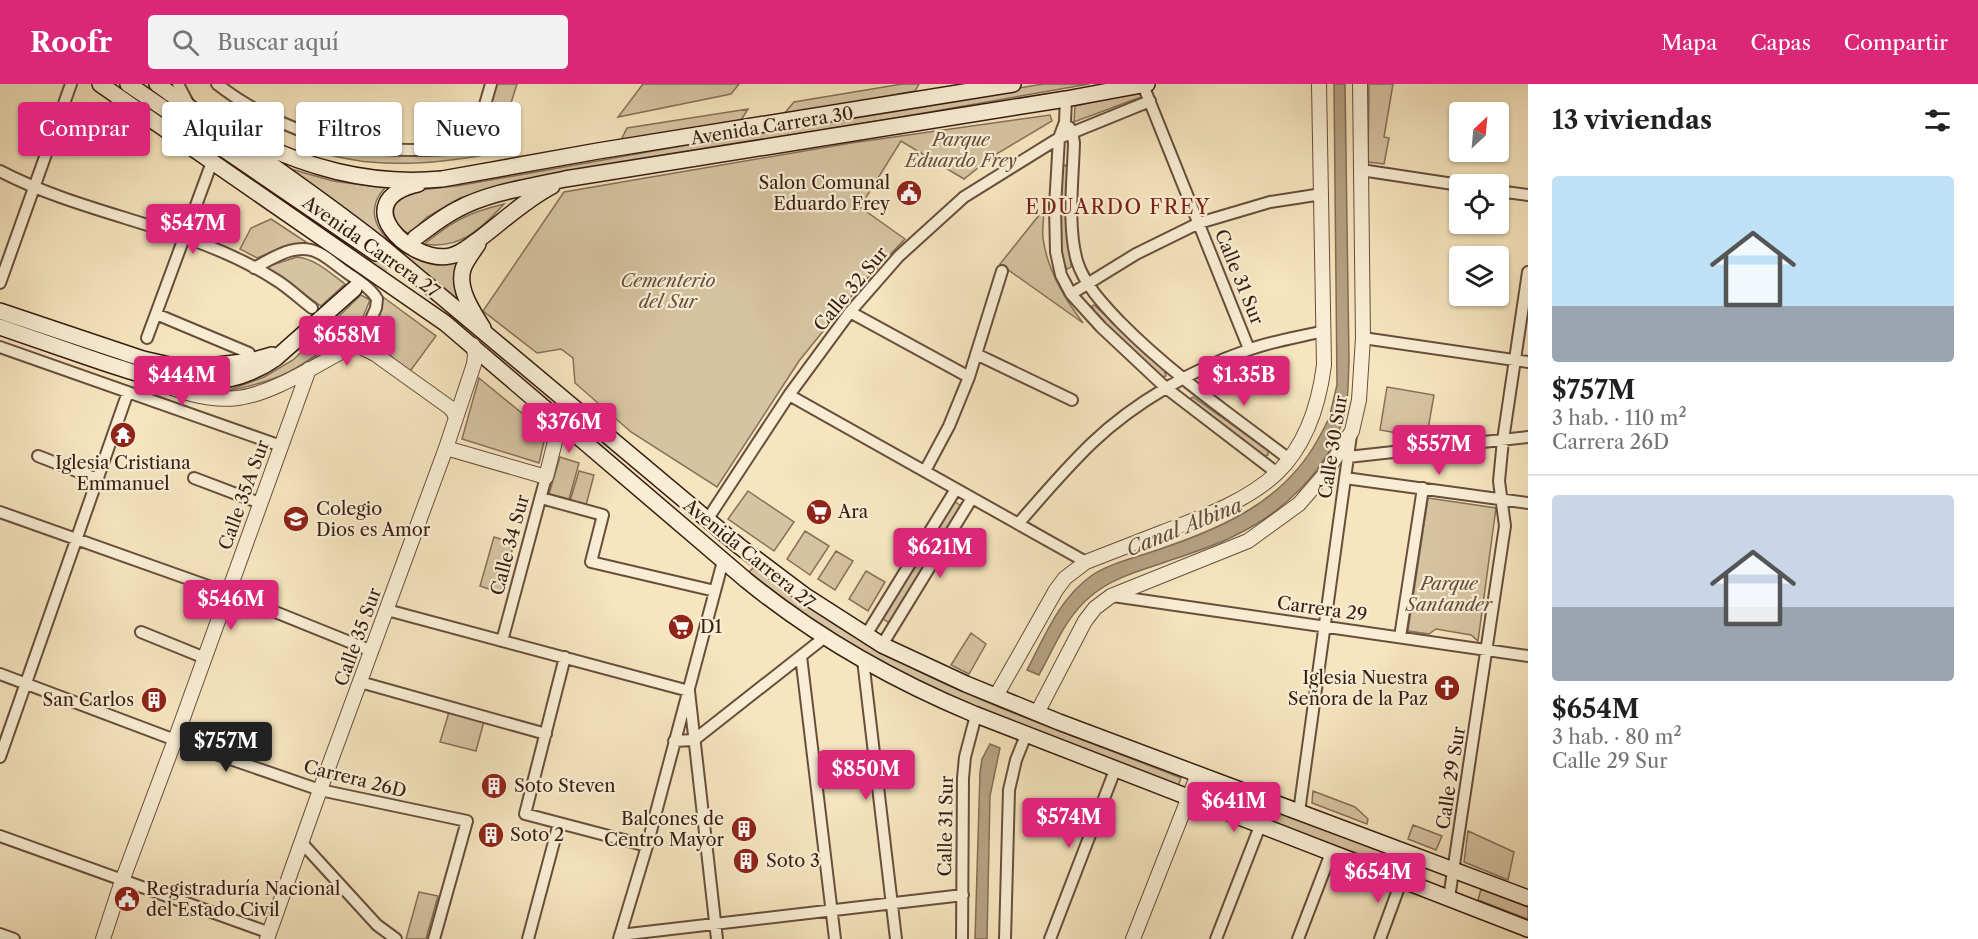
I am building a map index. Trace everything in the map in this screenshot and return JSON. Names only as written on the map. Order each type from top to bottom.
[{"type":"main road","name":"Avenida Carrera 27","points":[[100,84],[428,310],[473,345],[560,422],[778,606],[863,660],[916,688],[976,715],[1528,929]]},
{"type":"main road","name":"Avenida Carrera 27","points":[[128,84],[443,299]]},
{"type":"main road","name":"Avenida Carrera 27","points":[[157,84],[181,102]]},
{"type":"main road","name":"Avenida Carrera 30","points":[[284,155],[318,168],[377,179],[404,181],[442,179],[951,89],[1013,84]]},
{"type":"main road","name":"Avenida Carrera 30","points":[[415,238],[439,220],[475,201],[565,180],[1066,99],[1145,84]]},
{"type":"main road","name":"Avenida Carrera 27","points":[[258,156],[356,225],[707,520],[804,596],[882,645],[1037,713],[1528,898]]},
{"type":"main road","points":[[442,179],[412,186],[392,196],[384,213],[390,228],[415,249],[439,257],[456,254],[543,191],[565,180]]},
{"type":"main road","points":[[483,236],[468,259],[462,275],[467,297],[487,336]]},
{"type":"main road","points":[[0,327],[135,372],[173,382],[217,381],[256,370],[276,358],[354,289]]},
{"type":"main road","points":[[0,311],[142,359],[178,367],[201,367],[251,361],[288,347]]},
{"type":"street","points":[[0,283],[71,84]]},
{"type":"street","points":[[178,84],[188,102]]},
{"type":"street","points":[[217,84],[254,108],[323,138],[355,146],[393,150],[433,150],[470,144],[477,132],[491,84]]},
{"type":"street","name":"Calle 31 Sur","points":[[1145,84],[1249,349]]},
{"type":"street","name":"Calle 30 Sur","points":[[1086,562],[1199,519],[1250,494],[1277,473],[1289,459],[1308,427],[1321,391],[1324,365],[1319,84]]},
{"type":"street","name":"Calle 30 Sur","points":[[1299,812],[1348,457],[1359,400],[1363,338],[1360,84]]},
{"type":"street","points":[[1066,99],[1065,122],[1059,138],[1055,207],[1056,252],[1060,275],[1071,294],[1101,327],[1166,388],[1277,473]]},
{"type":"street","name":"Calle 32 Sur","points":[[707,520],[789,395],[850,312],[899,256],[964,197],[1072,131],[1150,100]]},
{"type":"street","points":[[1065,122],[1072,131],[1074,143],[1072,219],[1074,239],[1077,261],[1087,284],[1132,334],[1182,379],[1289,459]]},
{"type":"street","points":[[147,338],[213,162]]},
{"type":"street","points":[[1361,170],[1449,183]]},
{"type":"street","points":[[0,171],[34,187],[222,252],[277,281],[312,308]]},
{"type":"street","points":[[1509,192],[1528,195]]},
{"type":"street","points":[[1071,294],[1136,254],[1198,223],[1270,202],[1322,194]]},
{"type":"street","points":[[254,268],[296,249],[308,249],[319,253],[352,276],[374,293],[377,299],[376,308],[360,346]]},
{"type":"street","points":[[925,471],[949,426],[969,377],[1002,271]]},
{"type":"street","name":"Calle 29 Sur","points":[[1449,898],[1505,526],[1499,481],[1528,272]]},
{"type":"street","points":[[850,312],[969,377]]},
{"type":"street","points":[[156,314],[249,353]]},
{"type":"street","points":[[1018,524],[1093,442],[1122,417],[1166,388],[1249,349],[1324,331]]},
{"type":"street","points":[[1363,338],[1528,362]]},
{"type":"street","name":"Calle 35 Sur","points":[[269,936],[320,790],[446,448],[474,364],[473,345]]},
{"type":"street","points":[[135,372],[171,388],[220,399],[238,399],[274,387],[347,349],[360,346],[375,354],[449,407],[456,418]]},
{"type":"street","points":[[0,347],[281,446]]},
{"type":"street","points":[[976,354],[1072,400]]},
{"type":"street","name":"Calle 35A Sur","points":[[103,939],[122,881],[309,369]]},
{"type":"street","points":[[0,757],[128,392]]},
{"type":"street","points":[[789,395],[1086,562],[1065,578],[1056,590],[996,696]]},
{"type":"street","name":"Calle 34 Sur","points":[[502,641],[560,422]]},
{"type":"street","points":[[1037,713],[1085,621],[1095,608],[1111,596],[1248,541],[1299,504],[1325,474],[1352,431]]},
{"type":"street","points":[[1348,457],[1528,437]]},
{"type":"street","points":[[446,448],[546,477]]},
{"type":"street","points":[[38,456],[97,479]]},
{"type":"street","points":[[194,478],[261,502]]},
{"type":"street","points":[[1346,478],[1528,502]]},
{"type":"street","points":[[1400,637],[1423,488]]},
{"type":"street","points":[[866,635],[956,489]]},
{"type":"street","points":[[541,498],[603,515],[591,562],[715,591]]},
{"type":"street","points":[[882,645],[972,498]]},
{"type":"street","points":[[0,512],[228,593],[372,651]]},
{"type":"street","points":[[723,561],[689,691],[619,937],[715,923],[963,895]]},
{"type":"street","name":"Carrera 29","points":[[1111,596],[1528,656]]},
{"type":"street","points":[[387,610],[689,691]]},
{"type":"street","points":[[141,633],[205,657]]},
{"type":"street","points":[[674,741],[694,740],[825,637]]},
{"type":"street","points":[[801,656],[835,939]]},
{"type":"street","points":[[565,657],[525,814],[646,846]]},
{"type":"street","points":[[863,660],[896,939]]},
{"type":"street","name":"Carrera 26D","points":[[0,674],[175,740],[320,790],[467,821],[434,939]]},
{"type":"street","points":[[360,682],[546,734]]},
{"type":"street","points":[[689,691],[717,939]]},
{"type":"street","name":"Calle 31 Sur","points":[[962,939],[963,778],[965,757],[976,715]]},
{"type":"street","points":[[1005,939],[1008,802],[1016,760],[1026,735]]},
{"type":"street","points":[[1050,939],[1115,770]]},
{"type":"street","points":[[1133,939],[1198,774]]},
{"type":"street","points":[[528,939],[559,823]]},
{"type":"street","points":[[1216,939],[1260,826]]},
{"type":"street","points":[[0,836],[269,936]]},
{"type":"street","points":[[302,843],[377,925],[396,939]]},
{"type":"street","points":[[1298,939],[1331,853]]},
{"type":"street","points":[[1380,939],[1402,879]]},
{"type":"street","points":[[0,934],[14,939]]},
{"type":"green space","points":[[496,84],[517,84],[511,102],[490,102]]},
{"type":"green space","points":[[643,84],[739,84],[731,94],[618,117]]},
{"type":"green space","points":[[902,84],[919,84],[915,91],[783,115],[794,102]]},
{"type":"green space","points":[[1043,84],[1089,84],[649,158],[505,185],[460,198],[427,217],[409,234],[399,227],[394,216],[394,207],[399,200],[416,191],[457,186]]},
{"type":"green space","points":[[1369,84],[1393,84],[1384,137],[1389,138],[1384,164],[1368,162]]},
{"type":"green space","points":[[1139,91],[1141,97],[1074,122],[1075,106]]},
{"type":"green space","points":[[748,109],[741,120],[621,140],[627,128]]},
{"type":"green space","name":"Cementerio del Sur","points":[[1050,115],[1052,121],[993,156],[964,179],[901,141],[860,207],[905,239],[858,288],[799,361],[717,487],[631,432],[575,383],[573,358],[561,349],[537,353],[483,311],[564,192],[851,143]]},
{"type":"green space","points":[[402,153],[414,153],[414,156],[475,156],[417,163],[385,163],[333,156],[402,156]]},
{"type":"green space","points":[[277,165],[333,181],[385,188],[377,200],[374,212],[383,234],[404,252],[416,257],[435,262],[457,260],[454,284],[460,308]]},
{"type":"green space","points":[[1065,165],[1068,169],[1067,232],[1071,264],[1071,267],[1067,269],[1060,249],[1059,235],[1060,189],[1062,166]]},
{"type":"green space","points":[[504,204],[487,222],[459,241],[449,244],[424,244],[461,219]]},
{"type":"green space","points":[[1044,209],[1043,238],[1048,261],[1063,294],[1083,323],[1000,264]]},
{"type":"green space","points":[[271,219],[306,242],[284,247],[257,258],[240,249],[251,228]]},
{"type":"green space","points":[[297,257],[317,264],[345,284],[321,306],[266,267]]},
{"type":"green space","points":[[361,295],[370,300],[355,336],[329,347],[281,376],[227,391],[264,377],[293,360]]},
{"type":"green space","points":[[383,297],[436,336],[408,374],[364,343]]},
{"type":"green space","points":[[1094,305],[1164,369],[1166,376],[1161,377],[1111,332],[1095,313],[1092,306]]},
{"type":"green space","points":[[479,378],[546,433],[539,463],[462,439]]},
{"type":"green space","points":[[1387,387],[1434,395],[1427,435],[1380,430]]},
{"type":"green space","points":[[1193,397],[1268,450],[1268,455],[1263,456],[1191,401]]},
{"type":"green space","points":[[560,457],[579,463],[569,499],[549,494]]},
{"type":"green space","points":[[579,471],[594,475],[586,505],[570,501]]},
{"type":"green space","points":[[748,491],[794,522],[774,551],[728,519]]},
{"type":"green space","name":"Parque Santander","points":[[1428,498],[1496,508],[1478,641],[1471,635],[1436,629],[1429,634],[1408,631]]},
{"type":"green space","points":[[954,501],[961,506],[889,623],[882,618]]},
{"type":"green space","points":[[805,531],[829,546],[810,575],[787,559]]},
{"type":"green space","points":[[494,537],[514,543],[501,593],[480,586]]},
{"type":"green space","points":[[836,551],[853,561],[835,590],[818,579]]},
{"type":"green space","points":[[754,567],[821,615],[891,657],[998,707],[1181,778],[1178,786],[999,716],[894,669],[856,648],[801,612],[749,572]]},
{"type":"green space","points":[[866,571],[885,582],[868,611],[849,599]]},
{"type":"green space","points":[[971,633],[986,644],[969,674],[951,665]]},
{"type":"green space","points":[[449,712],[484,721],[476,751],[440,742]]},
{"type":"green space","points":[[1313,791],[1355,807],[1368,819],[1367,824],[1312,803]]},
{"type":"green space","points":[[1221,798],[1262,813],[1272,811],[1422,866],[1419,876],[1219,803]]},
{"type":"green space","points":[[1413,825],[1442,836],[1436,850],[1408,839]]},
{"type":"green space","points":[[1468,831],[1514,852],[1508,880],[1464,862]]},
{"type":"green space","points":[[1481,889],[1528,907],[1528,919],[1478,900]]},
{"type":"green space","points":[[419,892],[438,896],[426,939],[406,939]]},
{"type":"shaded area","points":[[1334,84],[1345,84],[1349,361],[1346,405],[1336,438],[1326,456],[1301,489],[1269,516],[1219,543],[1131,574],[1100,589],[1074,613],[1039,675],[1027,670],[1061,607],[1091,576],[1116,564],[1209,531],[1251,509],[1288,480],[1303,462],[1324,428],[1337,385]]},
{"type":"shaded area","points":[[990,744],[1000,748],[990,796],[987,939],[975,939],[980,772],[982,759]]},
{"type":"tunnel","points":[[354,289],[415,238]]},
{"type":"place","name":"Salon Comunal Eduardo Frey","points":[[909,193]]},
{"type":"place","name":"Iglesia Cristiana Emmanuel","points":[[123,435]]},
{"type":"place","name":"Ara","points":[[819,512]]},
{"type":"place","name":"Colegio Dios es Amor","points":[[296,519]]},
{"type":"place","name":"D1","points":[[681,627]]},
{"type":"place","name":"Iglesia Nuestra Señora de la Paz","points":[[1447,688]]},
{"type":"place","name":"San Carlos","points":[[154,700]]},
{"type":"place","name":"Soto Steven","points":[[494,786]]},
{"type":"place","name":"Balcones de Centro Mayor","points":[[744,829]]},
{"type":"place","name":"Soto 2","points":[[491,835]]},
{"type":"place","name":"Soto 3","points":[[746,861]]},
{"type":"place","name":"Registraduría Nacional del Estado Civil","points":[[127,899]]},
{"type":"district","name":"EDUARDO FREY","points":[[1118,207]]},
{"type":"park label","name":"Parque Eduardo Frey","points":[[961,150]]},
{"type":"water label","name":"Canal Albina","points":[[1184,527]]}]
